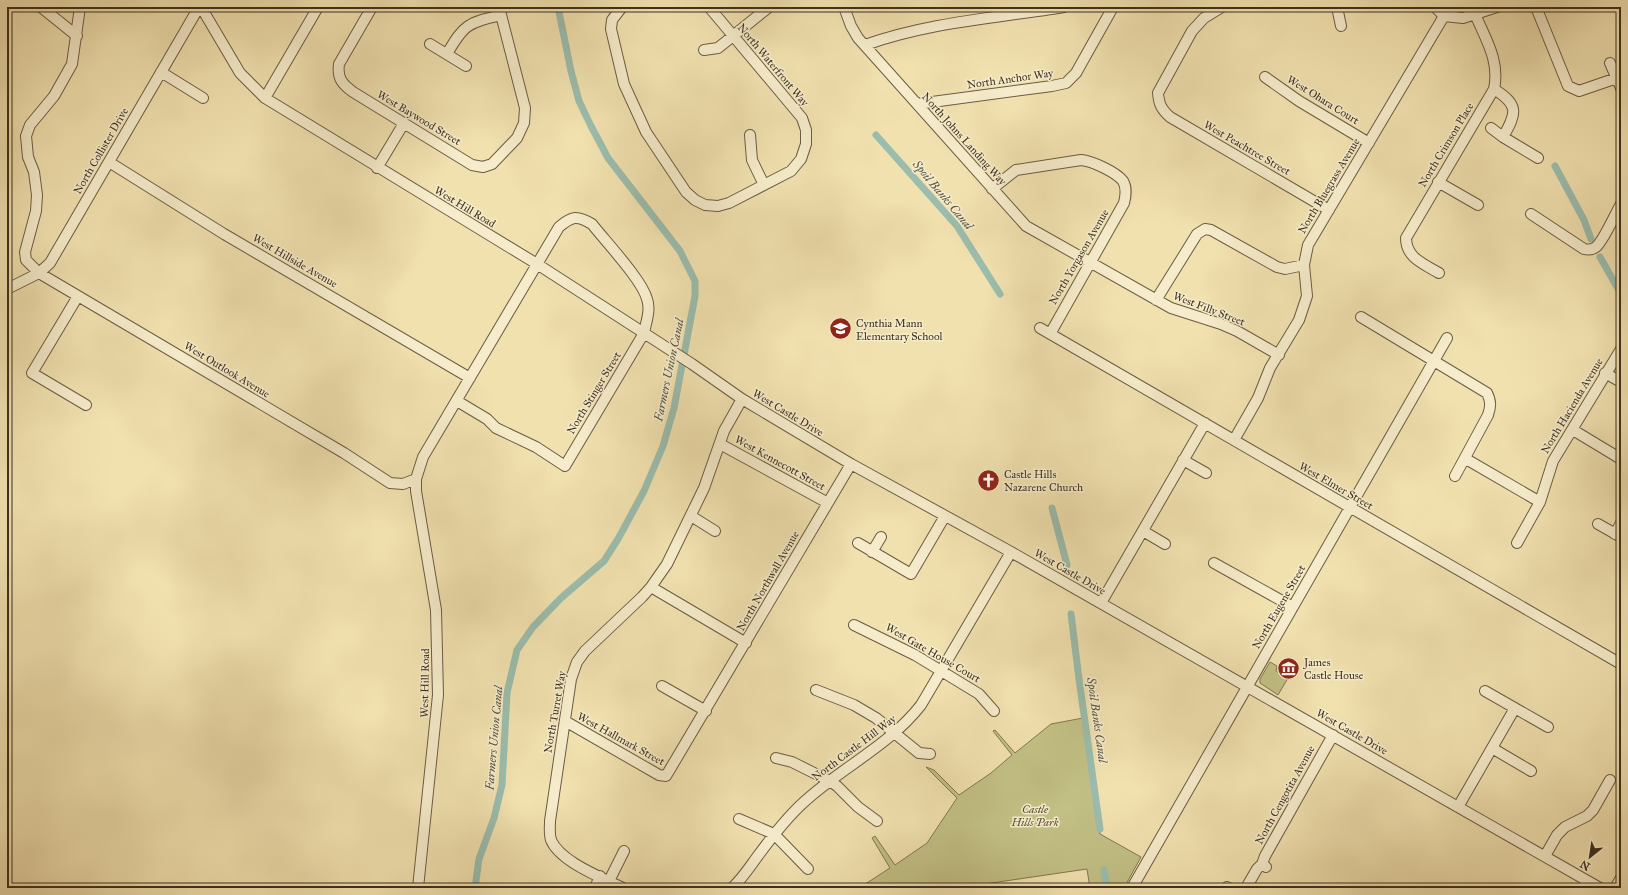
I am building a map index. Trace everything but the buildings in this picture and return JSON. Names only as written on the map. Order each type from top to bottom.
[{"type":"street","points":[[41,7],[77,36]]},
{"type":"street","name":"West Outlook Avenue","points":[[80,7],[72,64],[64,80],[30,125],[26,136],[28,157],[36,182],[37,195],[36,211],[25,252],[26,260],[39,273],[344,453],[390,483],[403,484],[416,480]]},
{"type":"street","name":"North Collister Drive","points":[[7,289],[39,273],[50,263],[200,7]]},
{"type":"street","name":"West Hill Road","points":[[200,7],[240,73],[265,98],[377,168],[537,264],[423,457],[416,480],[436,610],[438,670],[436,724],[418,888]]},
{"type":"street","points":[[265,98],[318,7]]},
{"type":"street","name":"West Baywood Street","points":[[372,7],[339,64],[339,80],[344,86],[404,123],[472,164],[483,167],[492,164],[516,138],[524,123],[525,108],[500,11]]},
{"type":"street","points":[[622,7],[612,20],[611,29],[624,84],[646,132],[686,192],[695,200],[705,205],[718,206],[729,203],[764,185],[752,160],[750,136]]},
{"type":"street","name":"North Waterfront Way","points":[[709,7],[802,118],[806,130],[806,144],[801,159],[791,171],[764,185]]},
{"type":"street","points":[[704,50],[718,48],[769,7]]},
{"type":"street","name":"North Johns Landing Way","points":[[844,7],[851,26],[865,45],[1026,226],[1090,263]]},
{"type":"street","points":[[865,45],[896,34],[937,25],[1064,7]]},
{"type":"street","name":"North Anchor Way","points":[[917,104],[1066,83],[1076,73],[1113,7]]},
{"type":"street","name":"West Peachtree Street","points":[[1222,7],[1204,18],[1192,31],[1158,92],[1162,110],[1329,210]]},
{"type":"street","points":[[1337,7],[1341,26]]},
{"type":"street","points":[[1435,7],[1444,16],[1463,18],[1497,7]]},
{"type":"street","points":[[1536,7],[1568,86],[1579,91],[1617,78]]},
{"type":"street","points":[[447,54],[457,36],[468,25],[500,11]]},
{"type":"street","name":"North Crimson Place","points":[[1439,273],[1409,254],[1406,246],[1406,238],[1494,89],[1496,69],[1475,14]]},
{"type":"street","name":"North Bluegrass Avenue","points":[[1234,440],[1258,398],[1270,368],[1299,320],[1307,296],[1304,265],[1308,245],[1444,16]]},
{"type":"street","points":[[430,44],[466,66]]},
{"type":"street","points":[[1610,64],[1621,88]]},
{"type":"street","points":[[161,72],[203,98]]},
{"type":"street","name":"West Ohara Court","points":[[1264,77],[1298,101],[1369,142]]},
{"type":"street","points":[[1494,89],[1508,99],[1515,111],[1513,119],[1503,137]]},
{"type":"street","points":[[377,168],[404,123]]},
{"type":"street","points":[[1492,128],[1503,137],[1538,158]]},
{"type":"street","name":"North Yorgason Avenue","points":[[992,188],[1016,170],[1081,160],[1091,161],[1107,170],[1122,181],[1126,191],[1124,203],[1050,334]]},
{"type":"street","name":"West Hillside Avenue","points":[[109,162],[231,238],[470,378]]},
{"type":"street","points":[[1438,182],[1478,205]]},
{"type":"street","points":[[1530,214],[1584,249],[1588,250],[1592,249],[1598,244],[1621,204]]},
{"type":"street","name":"North Stinger Street","points":[[457,401],[487,419],[496,428],[536,447],[565,466],[644,333],[648,314],[648,300],[643,288],[592,224],[581,218],[569,218],[559,227],[537,264]]},
{"type":"street","points":[[1156,300],[1197,234],[1205,229],[1211,230],[1277,267],[1285,269],[1304,265]]},
{"type":"street","name":"West Filly Street","points":[[1090,263],[1156,300],[1187,314],[1221,324],[1237,331],[1278,355]]},
{"type":"street","name":"West Castle Drive","points":[[537,264],[692,364],[742,399],[851,464],[1011,552],[1600,888]]},
{"type":"street","points":[[78,296],[32,373],[86,405]]},
{"type":"street","points":[[1361,317],[1435,360],[1486,393],[1490,400],[1491,408],[1466,459],[1455,476]]},
{"type":"street","name":"West Elmer Street","points":[[1040,328],[1350,509],[1621,664]]},
{"type":"street","name":"North Eugene Street","points":[[1132,888],[1447,338]]},
{"type":"street","name":"North Hacienda Avenue","points":[[1517,543],[1540,502],[1553,461],[1573,430],[1605,373],[1621,349]]},
{"type":"street","points":[[1605,373],[1621,382]]},
{"type":"street","name":"North Turret Way","points":[[623,888],[570,860],[557,851],[551,839],[550,821],[571,679],[577,662],[585,651],[651,587],[667,564],[704,488],[729,421],[742,399]]},
{"type":"street","points":[[1101,603],[1205,423]]},
{"type":"street","points":[[1573,430],[1621,459]]},
{"type":"street","name":"West Kennecott Street","points":[[720,444],[828,503]]},
{"type":"street","points":[[1466,459],[1540,502]]},
{"type":"street","points":[[1183,460],[1206,473]]},
{"type":"street","name":"North Northwall Avenue","points":[[666,776],[706,711],[851,464]]},
{"type":"street","points":[[691,516],[715,531]]},
{"type":"street","points":[[858,543],[911,574],[946,516]]},
{"type":"street","points":[[1598,524],[1618,535],[1621,523]]},
{"type":"street","points":[[1143,531],[1166,544]]},
{"type":"street","points":[[872,552],[881,537]]},
{"type":"street","name":"North Castle Hill Way","points":[[732,888],[744,877],[774,834],[803,802],[895,734],[910,720],[941,672],[1011,552]]},
{"type":"street","points":[[1214,562],[1293,608]]},
{"type":"street","points":[[651,587],[746,643]]},
{"type":"street","name":"West Gate House Court","points":[[854,624],[886,639],[979,694],[994,711]]},
{"type":"street","points":[[662,686],[706,711]]},
{"type":"street","points":[[816,690],[854,705],[876,718],[919,753],[930,754]]},
{"type":"street","points":[[1485,691],[1548,727]]},
{"type":"street","points":[[1458,807],[1515,708]]},
{"type":"street","name":"West Hallmark Street","points":[[564,721],[659,775],[666,776]]},
{"type":"street","name":"North Cengotita Avenue","points":[[1246,888],[1257,869],[1264,866],[1265,856],[1333,735]]},
{"type":"street","points":[[1492,748],[1531,770]]},
{"type":"street","points":[[776,758],[792,762],[830,781],[877,822]]},
{"type":"street","points":[[1545,856],[1557,835],[1565,827],[1587,816],[1593,810],[1610,780]]},
{"type":"street","points":[[740,819],[774,834],[808,869]]},
{"type":"street","points":[[594,888],[604,879],[624,851]]},
{"type":"street","points":[[1615,888],[1621,878]]},
{"type":"green space","points":[[1270,662],[1277,666],[1276,671],[1288,678],[1278,695],[1260,683],[1260,679]]},
{"type":"green space","name":"Castle Hills Park","points":[[1083,718],[1100,834],[1141,857],[1124,888],[1090,888],[1087,869],[971,886],[971,888],[859,888],[890,868],[872,838],[875,836],[895,865],[927,843],[957,798],[926,767],[934,770],[959,795],[991,773],[1012,755],[993,731],[995,730],[1015,753],[1051,724]]},
{"type":"waterway","name":"Farmers Union Canal","points":[[475,888],[479,859],[494,818],[502,785],[507,693],[517,650],[533,627],[561,598],[604,561],[618,539],[644,491],[663,446],[674,408],[695,296],[695,281],[680,251],[608,158],[579,101],[571,71],[558,7]]},
{"type":"waterway","name":"Spoil Banks Canal","points":[[876,135],[957,226],[1000,294]]},
{"type":"waterway","points":[[1555,166],[1584,220],[1591,239]]},
{"type":"waterway","points":[[1600,257],[1621,294]]},
{"type":"waterway","points":[[1052,508],[1067,565]]},
{"type":"waterway","name":"Spoil Banks Canal","points":[[1071,614],[1100,829]]},
{"type":"waterway","points":[[1104,870],[1107,888]]},
{"type":"place","name":"Cynthia Mann Elementary School","points":[[841,329]]},
{"type":"place","name":"Castle Hills Nazarene Church","points":[[989,480]]},
{"type":"place","name":"James Castle House","points":[[1288,668]]}]
